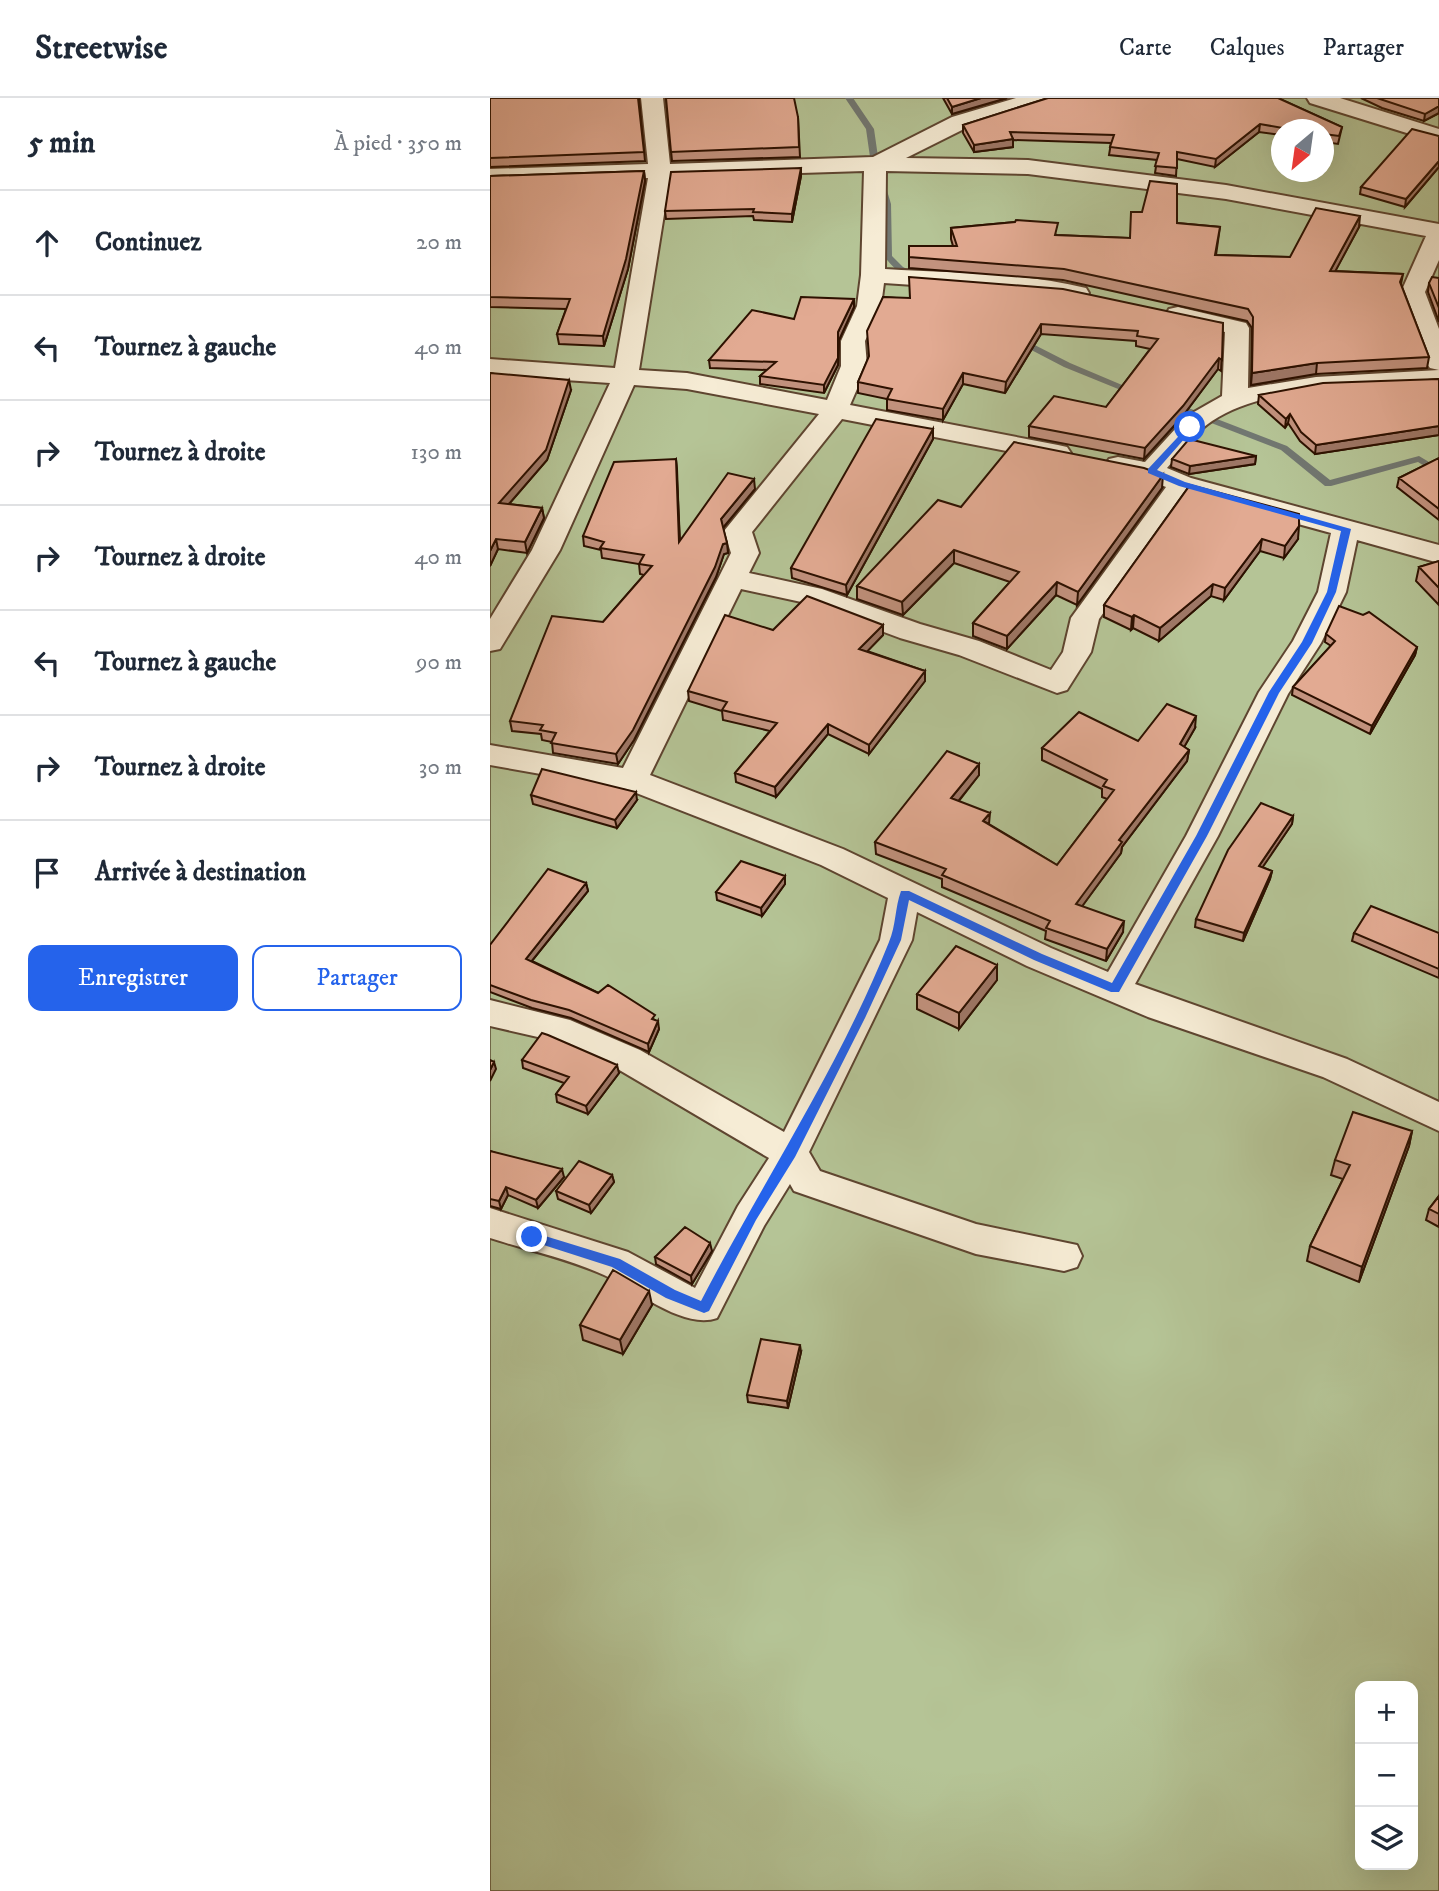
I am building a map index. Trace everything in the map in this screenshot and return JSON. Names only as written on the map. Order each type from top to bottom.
[{"type":"street","points":[[493,630],[546,550],[626,375],[660,171],[652,98]]},
{"type":"street","points":[[876,164],[960,122],[1039,98]]},
{"type":"street","points":[[1318,98],[1439,136]]},
{"type":"street","points":[[632,780],[745,554],[738,531],[835,411],[854,366],[853,341],[869,306],[873,275],[876,164]]},
{"type":"street","points":[[490,176],[876,164],[973,164],[1098,174],[1226,192],[1439,232],[1413,292],[1439,363]]},
{"type":"street","points":[[873,275],[1041,288],[1105,299]]},
{"type":"street","points":[[1158,310],[1237,328],[1226,404]]},
{"type":"street","points":[[490,367],[687,381],[1151,471],[1182,484],[1439,554]]},
{"type":"street","points":[[1151,471],[1190,427],[1226,404],[1329,385],[1439,378]]},
{"type":"street","points":[[733,579],[811,594],[910,631],[969,648],[1057,683],[1077,652],[1085,618],[1182,484]]},
{"type":"street","points":[[1115,989],[1202,836],[1274,692],[1307,643],[1332,592],[1346,529]]},
{"type":"street","points":[[490,754],[632,780],[832,857],[1038,957],[1160,1008],[1335,1069],[1439,1118]]},
{"type":"street","points":[[490,1223],[615,1263],[670,1294],[704,1307],[751,1216],[791,1153],[896,940],[905,894]]},
{"type":"street","points":[[490,1013],[558,1029],[628,1059],[791,1153],[807,1181],[976,1238],[1064,1256]]},
{"type":"green space","points":[[490,98],[1439,98],[1439,1891],[490,1891]]},
{"type":"building","points":[[490,98],[638,98],[644,152],[490,158]]},
{"type":"building","points":[[666,98],[794,98],[799,147],[671,152]]},
{"type":"building","points":[[947,98],[981,98],[952,107]]},
{"type":"building","points":[[1048,98],[1278,98],[1324,119],[1271,119],[1271,126],[1260,124],[1216,159],[1177,152],[1177,168],[1155,166],[1159,153],[1110,147],[1114,135],[1010,132],[1013,139],[974,145],[963,125]]},
{"type":"building","points":[[1377,98],[1439,98],[1439,106],[1425,114]]},
{"type":"building","points":[[1334,123],[1342,127],[1339,136],[1334,135]]},
{"type":"building","points":[[1412,129],[1439,136],[1439,161],[1406,199],[1361,187]]},
{"type":"building","points":[[801,168],[792,214],[753,212],[754,209],[665,211],[671,172]]},
{"type":"building","points":[[644,171],[626,259],[603,336],[557,334],[570,299],[490,297],[490,176]]},
{"type":"building","points":[[1150,181],[1177,184],[1177,223],[1220,227],[1215,255],[1290,257],[1316,208],[1360,216],[1330,271],[1403,274],[1400,282],[1429,357],[1317,363],[1252,373],[1253,317],[1248,309],[1064,269],[909,257],[909,246],[957,246],[951,228],[1016,220],[1058,223],[1055,235],[1130,238],[1131,212],[1142,212]]},
{"type":"building","points":[[909,277],[1063,289],[1223,323],[1222,360],[1219,358],[1183,406],[1145,448],[1029,426],[1054,396],[1106,407],[1158,339],[1137,336],[1138,331],[1041,324],[1006,382],[963,373],[943,409],[887,399],[892,389],[858,382],[869,356],[867,331],[883,297],[910,298]]},
{"type":"building","points":[[1432,277],[1439,278],[1439,308],[1429,283]]},
{"type":"building","points":[[801,297],[854,299],[838,332],[838,358],[824,385],[760,376],[776,362],[709,360],[752,310],[794,319]]},
{"type":"building","points":[[490,373],[569,380],[546,450],[499,503],[542,508],[525,542],[496,539],[490,551]]},
{"type":"building","points":[[1439,379],[1439,426],[1316,445],[1301,432],[1290,414],[1286,419],[1259,395],[1323,383]]},
{"type":"building","points":[[876,419],[933,429],[846,585],[791,568]]},
{"type":"building","points":[[1189,439],[1256,456],[1190,466],[1172,459]]},
{"type":"building","points":[[1014,442],[1144,468],[1163,475],[1078,592],[1057,582],[1007,636],[973,623],[1019,572],[954,550],[902,602],[857,586],[938,500],[961,507]]},
{"type":"building","points":[[1439,458],[1439,509],[1399,478]]},
{"type":"building","points":[[676,459],[679,542],[728,473],[754,479],[721,519],[727,543],[723,544],[715,567],[633,730],[616,754],[551,743],[556,733],[540,730],[543,725],[510,721],[552,616],[603,622],[652,566],[639,564],[644,555],[600,548],[604,542],[583,536],[614,462]]},
{"type":"building","points":[[1190,485],[1299,514],[1299,526],[1285,546],[1262,539],[1225,588],[1213,584],[1160,628],[1134,615],[1132,617],[1104,605]]},
{"type":"building","points":[[1439,561],[1439,588],[1419,567]]},
{"type":"building","points":[[807,596],[883,625],[859,649],[925,671],[869,745],[828,724],[775,787],[735,773],[777,723],[722,710],[727,702],[688,691],[725,615],[773,630]]},
{"type":"building","points":[[1339,606],[1363,615],[1369,612],[1417,647],[1372,726],[1293,687],[1335,641],[1326,634]]},
{"type":"building","points":[[1167,704],[1196,716],[1180,744],[1189,750],[1119,840],[1122,842],[1076,904],[1124,921],[1107,949],[1046,928],[1050,921],[942,875],[946,869],[875,842],[947,751],[979,764],[951,798],[990,813],[983,821],[1057,865],[1114,790],[1103,786],[1107,780],[1042,748],[1079,712],[1138,741]]},
{"type":"building","points":[[542,769],[636,792],[615,820],[531,795]]},
{"type":"building","points":[[1261,803],[1293,816],[1259,866],[1272,871],[1244,933],[1196,919],[1228,850]]},
{"type":"building","points":[[741,861],[785,876],[761,908],[716,892]]},
{"type":"building","points":[[548,869],[586,883],[526,959],[598,993],[608,985],[655,1015],[652,1019],[658,1021],[648,1044],[569,1010],[490,985],[490,945]]},
{"type":"building","points":[[1371,906],[1439,933],[1439,969],[1354,933]]},
{"type":"building","points":[[956,946],[997,965],[959,1013],[917,994]]},
{"type":"building","points":[[542,1033],[617,1065],[586,1106],[556,1094],[569,1077],[522,1060]]},
{"type":"building","points":[[1353,1112],[1412,1131],[1362,1267],[1310,1246],[1350,1165],[1335,1160]]},
{"type":"building","points":[[490,1151],[562,1169],[536,1200],[506,1187],[499,1201],[490,1199]]},
{"type":"building","points":[[579,1161],[612,1175],[589,1205],[556,1191]]},
{"type":"building","points":[[1439,1196],[1439,1214],[1429,1209]]},
{"type":"building","points":[[685,1227],[710,1243],[691,1276],[655,1257]]},
{"type":"building","points":[[613,1270],[649,1291],[620,1340],[580,1325]]},
{"type":"building","points":[[761,1339],[800,1345],[787,1401],[747,1395]]},
{"type":"waterway","points":[[849,98],[870,129],[875,164],[887,204],[888,256],[900,269],[914,276]]},
{"type":"waterway","points":[[1019,340],[1067,365],[1136,393]]},
{"type":"waterway","points":[[1173,405],[1284,448],[1328,484],[1419,459],[1439,472]]},
{"type":"route","points":[[532,1237],[615,1263],[670,1294],[704,1307],[751,1216],[791,1153],[859,1018],[896,940],[905,894],[1038,957],[1115,989],[1162,902],[1202,836],[1257,732],[1274,692],[1307,643],[1332,592],[1346,529],[1182,484],[1151,471],[1190,427]]}]
